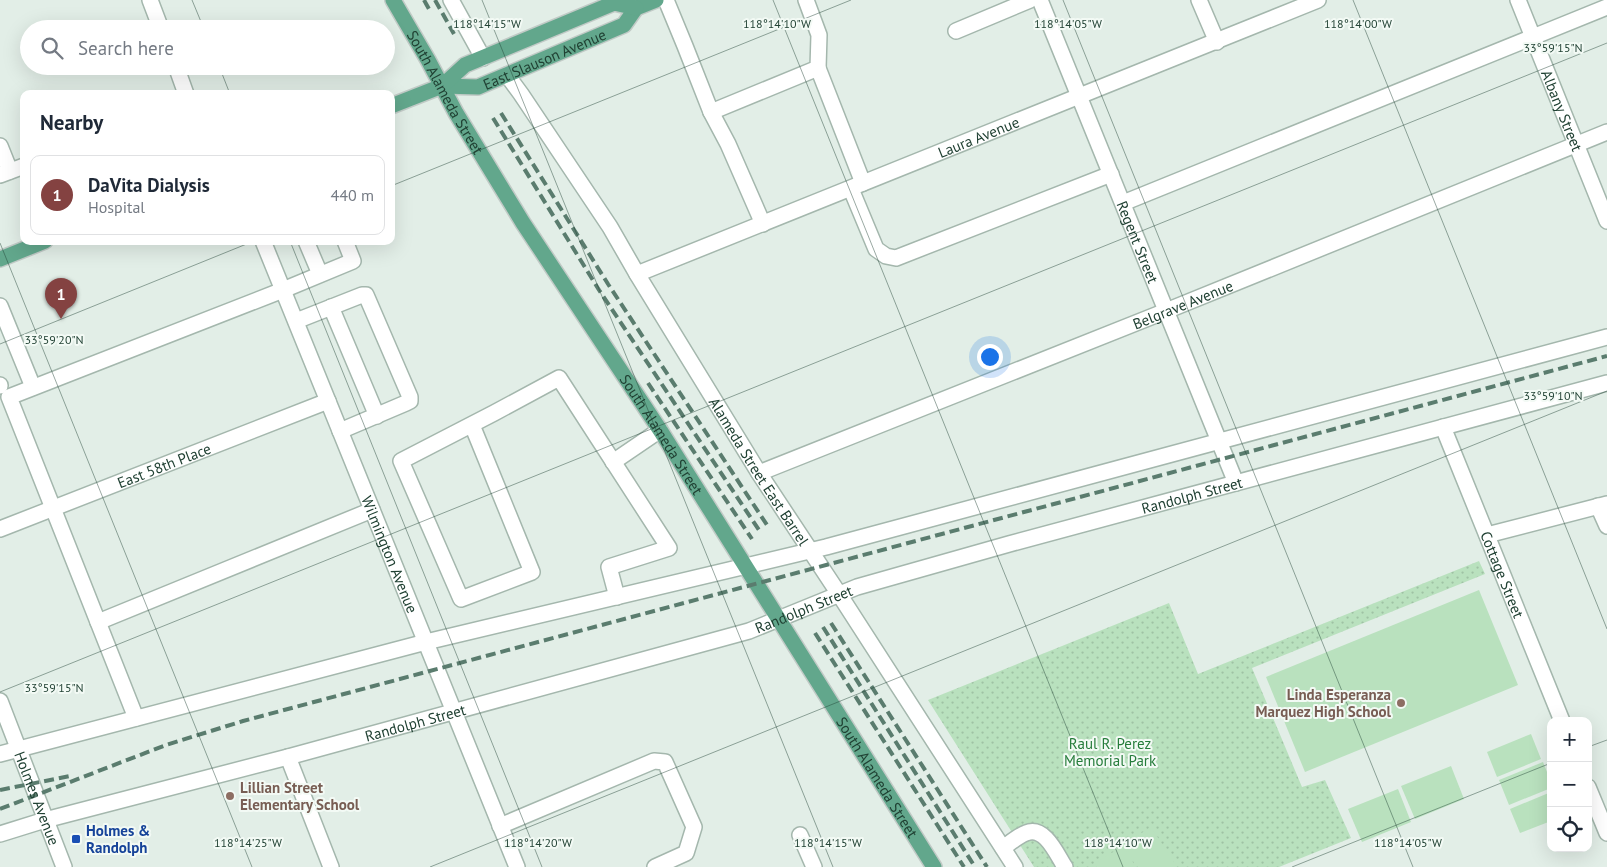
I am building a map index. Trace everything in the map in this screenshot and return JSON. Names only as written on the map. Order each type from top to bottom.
[{"type":"main road","name":"South Alameda Street","points":[[393,0],[456,113],[523,222],[660,430],[934,867]]},
{"type":"main road","name":"East Slauson Avenue","points":[[442,86],[478,86],[507,75],[624,25],[636,8],[656,0]]},
{"type":"main road","name":"East Slauson Avenue","points":[[395,104],[442,86],[465,66],[614,3],[636,8]]},
{"type":"main road","points":[[0,259],[35,245]]},
{"type":"street","points":[[150,0],[158,20]]},
{"type":"street","points":[[451,0],[483,58]]},
{"type":"street","points":[[666,0],[711,112],[728,144],[763,224]]},
{"type":"street","points":[[806,0],[819,36],[818,68],[876,249],[886,256],[896,258],[1111,174]]},
{"type":"street","points":[[956,31],[1030,0]]},
{"type":"street","name":"Regent Street","points":[[1040,0],[1236,483]]},
{"type":"street","points":[[1199,0],[1217,42]]},
{"type":"street","name":"Laura Avenue","points":[[637,274],[1318,0]]},
{"type":"street","name":"Albany Street","points":[[1518,0],[1607,221]]},
{"type":"street","points":[[1123,203],[1607,7]]},
{"type":"street","points":[[711,112],[818,68]]},
{"type":"street","points":[[179,75],[185,90]]},
{"type":"street","name":"Alameda Street East Barrel","points":[[507,75],[532,109],[610,227],[759,473],[1015,867]]},
{"type":"street","name":"Belgrave Avenue","points":[[759,473],[1166,311],[1607,132]]},
{"type":"street","points":[[0,146],[11,171]]},
{"type":"street","name":"Wilmington Avenue","points":[[265,245],[517,867]]},
{"type":"street","points":[[308,245],[320,274]]},
{"type":"street","points":[[136,718],[9,397],[353,261],[347,245]]},
{"type":"street","points":[[296,321],[366,295],[410,397],[406,404],[340,431]]},
{"type":"street","points":[[0,306],[33,387]]},
{"type":"street","points":[[331,307],[377,416]]},
{"type":"street","points":[[0,754],[426,642],[810,551],[1607,336]]},
{"type":"street","points":[[472,425],[532,572],[461,599],[401,461],[558,378],[669,548],[609,567],[617,596]]},
{"type":"street","name":"Randolph Street","points":[[0,834],[45,820],[288,757],[749,631],[857,586],[1607,383]]},
{"type":"street","name":"East 58th Place","points":[[0,529],[328,401]]},
{"type":"street","name":"Cottage Street","points":[[1444,427],[1560,717]]},
{"type":"street","points":[[613,462],[660,430]]},
{"type":"street","points":[[1487,535],[1603,505],[1607,526]]},
{"type":"street","points":[[98,622],[372,510]]},
{"type":"street","name":"Holmes Avenue","points":[[0,701],[64,867]]},
{"type":"street","points":[[288,757],[331,867]]},
{"type":"street","points":[[500,826],[654,761],[665,762],[694,827],[686,853],[655,867]]},
{"type":"street","points":[[1592,796],[1607,833]]},
{"type":"street","points":[[1003,848],[1032,831],[1047,838],[1065,867]]},
{"type":"street","points":[[800,835],[814,867]]},
{"type":"green space","name":"Raul R. Perez Memorial Park","points":[[1479,561],[1485,574],[1252,668],[1302,787],[1325,780],[1351,838],[1279,867],[1034,867],[928,700],[1169,603],[1198,674]]},
{"type":"green space","points":[[1479,590],[1518,685],[1305,772],[1266,677]]},
{"type":"green space","points":[[1531,734],[1541,759],[1497,777],[1487,752]]},
{"type":"green space","points":[[1543,762],[1547,772],[1547,790],[1509,805],[1499,780]]},
{"type":"green space","points":[[1451,766],[1464,799],[1415,819],[1401,786]]},
{"type":"green space","points":[[1398,789],[1411,822],[1362,842],[1348,809]]},
{"type":"green space","points":[[1547,794],[1547,823],[1520,833],[1510,809]]},
{"type":"green space","points":[[1151,827],[1177,867],[1138,867],[1124,844]]},
{"type":"green space","points":[[1123,846],[1136,867],[1097,867],[1095,863]]},
{"type":"railway","points":[[424,0],[429,9]]},
{"type":"railway","points":[[435,0],[454,34]]},
{"type":"railway","points":[[501,113],[608,284],[769,528]]},
{"type":"railway","points":[[493,118],[599,290],[761,533]]},
{"type":"railway","points":[[0,809],[166,745],[243,721],[1607,356]]},
{"type":"railway","points":[[648,383],[752,539]]},
{"type":"railway","points":[[831,623],[987,867]]},
{"type":"railway","points":[[823,627],[975,867]]},
{"type":"railway","points":[[815,633],[964,867]]},
{"type":"railway","points":[[0,790],[70,776]]},
{"type":"place","name":"DaVita Dialysis","points":[[61,319]]},
{"type":"place","name":"Linda Esperanza Marquez High School","points":[[1401,703]]},
{"type":"place","name":"Lillian Street Elementary School","points":[[230,796]]},
{"type":"place","name":"Holmes & Randolph","points":[[76,839]]}]
